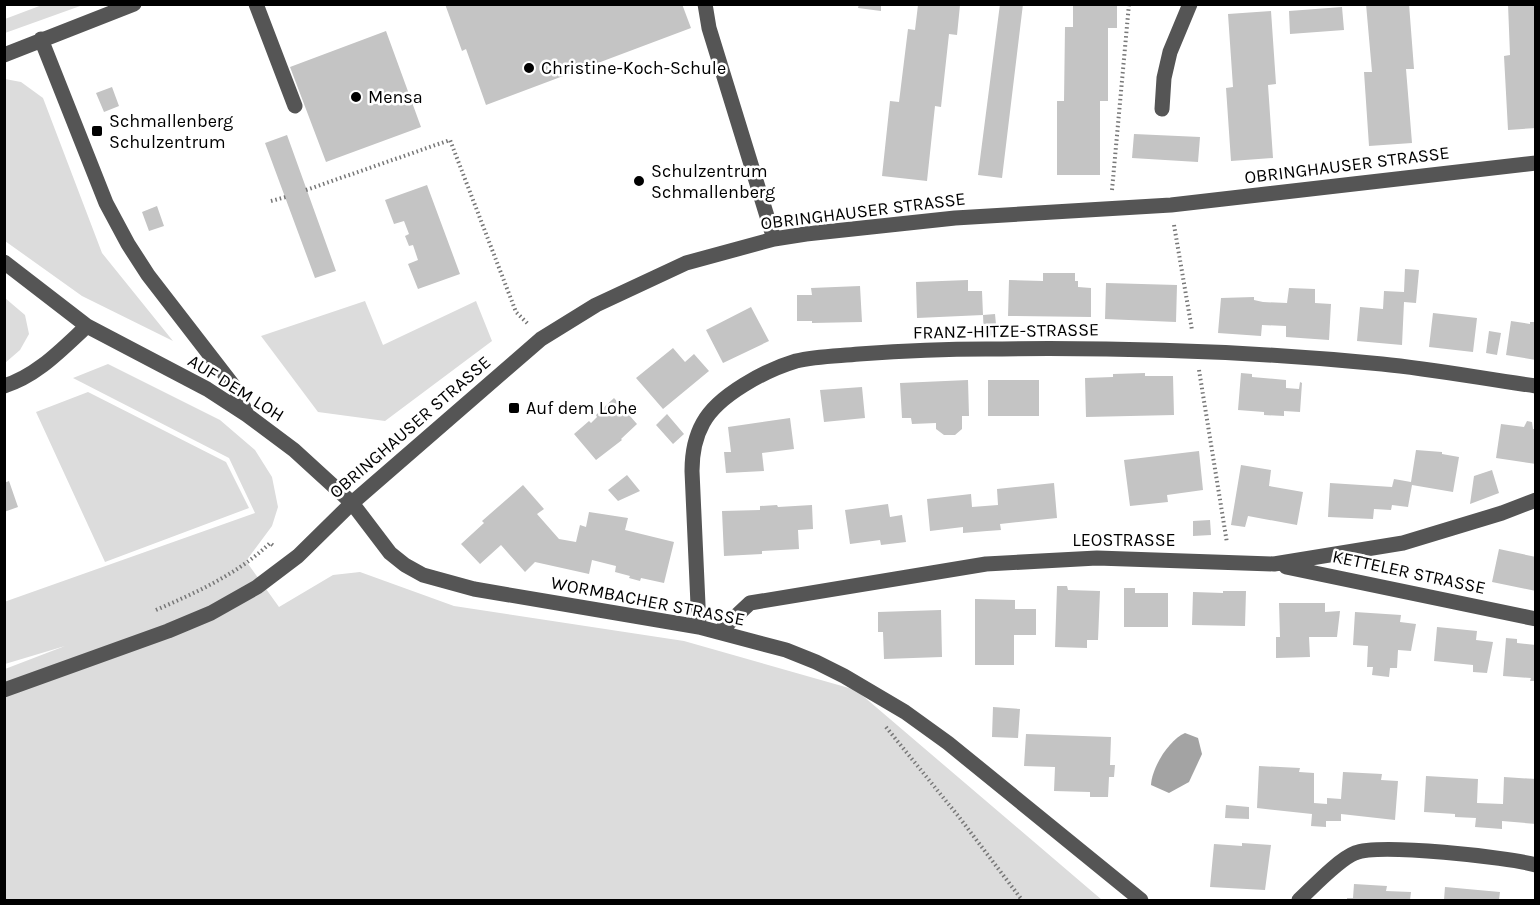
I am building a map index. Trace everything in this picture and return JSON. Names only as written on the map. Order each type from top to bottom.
[{"type":"street","points":[[4,55],[134,4]]},
{"type":"street","points":[[256,4],[295,106]]},
{"type":"street","points":[[705,4],[709,28],[774,239]]},
{"type":"street","points":[[1162,109],[1164,78],[1170,52],[1190,4]]},
{"type":"street","points":[[41,39],[106,203],[128,244],[148,275],[236,389],[247,415]]},
{"type":"street","name":"OBRINGHAUSER STRASSE","points":[[4,690],[168,631],[211,613],[257,587],[293,560],[352,503],[542,339],[596,305],[686,263],[774,239],[955,218],[1171,205],[1536,163]]},
{"type":"street","name":"AUF DEM LOH","points":[[4,262],[87,326],[207,389],[247,415],[294,450],[352,503]]},
{"type":"street","points":[[4,386],[21,381],[51,359],[87,326]]},
{"type":"street","name":"FRANZ-HITZE-STRASSE","points":[[699,627],[693,451],[703,421],[712,410],[746,383],[796,361],[838,356],[980,349],[1196,351],[1384,364],[1536,386]]},
{"type":"street","name":"LEOSTRASSE","points":[[719,632],[750,603],[986,564],[1096,558],[1274,564],[1403,543],[1502,513],[1536,500]]},
{"type":"street","name":"WORMBACHER STRASSE","points":[[352,503],[390,553],[423,575],[474,588],[699,627],[786,650],[844,676],[905,712],[948,742],[1141,900]]},
{"type":"street","name":"KETTELER STRASSE","points":[[1274,564],[1536,619]]},
{"type":"street","points":[[1299,900],[1355,853],[1373,850],[1394,849],[1501,859],[1536,865]]},
{"type":"path","points":[[1111,208],[1129,4]]},
{"type":"path","points":[[306,190],[450,140],[516,312],[542,339]]},
{"type":"path","points":[[271,201],[286,197]]},
{"type":"path","points":[[1171,205],[1230,562]]},
{"type":"path","points":[[147,614],[217,581],[254,558],[270,543],[293,560]]},
{"type":"path","points":[[878,719],[895,736],[1022,900]]},
{"type":"shaded area","points":[[42,5],[83,5],[5,33],[5,19]]},
{"type":"shaded area","points":[[5,79],[21,82],[43,98],[102,253],[173,341],[82,296],[5,241]]},
{"type":"shaded area","points":[[5,298],[25,315],[29,334],[20,350],[5,363]]},
{"type":"shaded area","points":[[365,301],[383,345],[476,301],[492,341],[385,421],[318,412],[261,336]]},
{"type":"shaded area","points":[[108,364],[220,420],[255,450],[272,477],[278,507],[272,526],[246,561],[279,607],[333,575],[360,572],[454,606],[684,641],[856,690],[1102,900],[5,900],[5,669],[65,646],[5,664],[4,602],[255,513],[229,458],[73,378]]},
{"type":"shaded area","points":[[88,392],[226,462],[249,508],[105,562],[36,412]]},
{"type":"shaded area","points":[[1185,733],[1198,738],[1202,754],[1189,782],[1169,793],[1151,785],[1154,770],[1162,755]]},
{"type":"building","name":"Christine-Koch-Schule","points":[[445,4],[682,4],[691,28],[486,105],[466,49],[462,51]]},
{"type":"building","points":[[859,4],[881,4],[881,11],[858,8]]},
{"type":"building","points":[[1000,4],[1023,4],[1002,178],[978,175]]},
{"type":"building","points":[[1073,4],[1117,4],[1117,28],[1108,28],[1108,101],[1100,101],[1100,175],[1057,175],[1057,101],[1064,101],[1065,27],[1073,27]]},
{"type":"building","points":[[1366,4],[1409,4],[1414,69],[1406,69],[1412,143],[1369,146],[1364,72],[1372,72]]},
{"type":"building","points":[[1508,4],[1536,4],[1536,128],[1508,130],[1504,56],[1510,55]]},
{"type":"building","points":[[918,5],[960,5],[957,35],[949,34],[941,107],[935,106],[927,181],[882,176],[890,101],[899,102],[908,29],[915,30]]},
{"type":"building","points":[[1342,7],[1344,30],[1290,34],[1289,11]]},
{"type":"building","points":[[1271,11],[1276,84],[1268,85],[1273,158],[1231,161],[1226,88],[1233,87],[1228,14]]},
{"type":"building","name":"Mensa","points":[[386,31],[421,127],[326,162],[290,67]]},
{"type":"building","points":[[112,87],[119,106],[104,112],[96,93]]},
{"type":"building","points":[[1134,134],[1200,137],[1198,162],[1132,158]]},
{"type":"building","points":[[287,135],[336,271],[315,278],[265,143]]},
{"type":"building","points":[[427,185],[460,274],[418,289],[408,264],[418,260],[413,245],[409,246],[405,236],[409,234],[404,221],[394,224],[385,200]]},
{"type":"building","points":[[157,206],[164,226],[149,231],[142,212]]},
{"type":"building","points":[[1405,269],[1419,270],[1416,303],[1404,302],[1402,345],[1357,341],[1360,307],[1383,309],[1384,291],[1404,292]]},
{"type":"building","points":[[1043,273],[1075,273],[1078,287],[1091,288],[1091,317],[1008,316],[1009,280],[1043,281]]},
{"type":"building","points":[[968,280],[968,291],[982,291],[983,315],[917,318],[916,282]]},
{"type":"building","points":[[1106,283],[1177,285],[1176,322],[1105,319]]},
{"type":"building","points":[[860,286],[862,322],[797,321],[797,295],[812,295],[811,288]]},
{"type":"building","points":[[1289,288],[1315,289],[1315,303],[1331,304],[1329,340],[1286,337],[1286,326],[1262,325],[1261,336],[1218,333],[1221,298],[1254,297],[1254,300],[1263,302],[1287,303]]},
{"type":"building","points":[[751,307],[769,341],[723,363],[706,330]]},
{"type":"building","points":[[1433,313],[1477,318],[1473,352],[1429,347]]},
{"type":"building","points":[[995,314],[997,335],[984,336],[983,315]]},
{"type":"building","points":[[1511,321],[1530,324],[1530,322],[1536,322],[1536,360],[1506,355]]},
{"type":"building","points":[[1489,331],[1501,333],[1497,355],[1486,353]]},
{"type":"building","points":[[673,348],[685,362],[694,354],[709,371],[663,409],[636,378]]},
{"type":"building","points":[[1145,373],[1145,376],[1173,376],[1174,415],[1086,417],[1085,378]]},
{"type":"building","points":[[1241,373],[1252,374],[1252,377],[1286,380],[1286,388],[1299,389],[1300,382],[1302,383],[1300,412],[1284,411],[1284,416],[1238,410]]},
{"type":"building","points":[[968,380],[969,416],[962,416],[962,429],[955,435],[944,435],[936,429],[936,423],[912,424],[911,418],[902,418],[900,383]]},
{"type":"building","points":[[988,380],[1039,380],[1039,416],[988,416]]},
{"type":"building","points":[[862,387],[865,418],[824,422],[820,390]]},
{"type":"building","points":[[614,398],[637,424],[622,440],[596,460],[574,434],[589,421],[591,423]]},
{"type":"building","points":[[667,414],[684,434],[673,444],[656,425]]},
{"type":"building","points":[[790,418],[794,449],[762,453],[764,471],[726,473],[724,452],[731,452],[728,427]]},
{"type":"building","points":[[1527,421],[1532,422],[1533,429],[1536,429],[1536,464],[1496,458],[1501,424],[1524,427]]},
{"type":"building","points":[[1416,450],[1442,452],[1442,454],[1459,457],[1453,492],[1412,485],[1408,507],[1392,505],[1391,510],[1374,509],[1373,519],[1328,517],[1330,483],[1392,487],[1394,479],[1411,482]]},
{"type":"building","points":[[1199,451],[1203,490],[1167,495],[1168,502],[1130,506],[1124,460]]},
{"type":"building","points":[[1241,465],[1271,470],[1269,486],[1303,492],[1297,525],[1248,516],[1245,527],[1231,525]]},
{"type":"building","points":[[1492,470],[1499,493],[1470,504],[1474,476]]},
{"type":"building","points":[[627,475],[640,491],[618,501],[608,490]]},
{"type":"building","points":[[9,481],[18,507],[4,512],[4,483]]},
{"type":"building","points":[[1054,483],[1057,518],[1000,524],[1001,530],[963,533],[963,527],[930,531],[927,499],[971,494],[972,507],[998,505],[997,489]]},
{"type":"building","points":[[523,485],[544,509],[537,514],[559,539],[576,542],[580,525],[586,527],[589,512],[628,518],[625,530],[674,542],[664,583],[629,578],[630,576],[615,572],[616,566],[592,560],[589,574],[535,562],[525,572],[501,545],[480,564],[461,544],[484,523],[482,521]]},
{"type":"building","points":[[888,504],[890,517],[902,515],[906,542],[881,545],[880,540],[850,544],[845,510]]},
{"type":"building","points":[[777,505],[778,507],[812,505],[813,529],[798,530],[799,549],[724,556],[722,511],[760,510],[760,506]]},
{"type":"building","points":[[1210,520],[1211,535],[1193,536],[1193,521]]},
{"type":"building","points":[[1499,549],[1536,557],[1536,591],[1492,582]]},
{"type":"building","points":[[1057,586],[1067,586],[1068,590],[1100,591],[1098,640],[1087,640],[1087,648],[1055,647]]},
{"type":"building","points":[[1124,588],[1135,588],[1135,593],[1168,593],[1168,627],[1124,627]]},
{"type":"building","points":[[1223,591],[1246,591],[1245,626],[1192,625],[1193,592],[1223,593]]},
{"type":"building","points":[[975,599],[1015,600],[1015,609],[1036,609],[1036,635],[1014,635],[1014,665],[975,665]]},
{"type":"building","points":[[1279,603],[1325,603],[1325,612],[1340,611],[1337,637],[1309,637],[1310,657],[1276,658],[1276,637],[1280,637]]},
{"type":"building","points":[[941,610],[942,657],[884,659],[883,632],[878,632],[878,612]]},
{"type":"building","points":[[1355,612],[1401,615],[1400,622],[1416,624],[1411,651],[1398,650],[1397,668],[1390,668],[1389,677],[1372,675],[1373,667],[1367,667],[1368,646],[1353,645]]},
{"type":"building","points":[[1437,627],[1477,631],[1476,640],[1493,642],[1487,673],[1473,672],[1473,665],[1434,661]]},
{"type":"building","points":[[1506,638],[1517,639],[1517,643],[1536,645],[1536,681],[1530,681],[1531,678],[1503,676]]},
{"type":"building","points":[[993,707],[1020,709],[1018,738],[992,737]]},
{"type":"building","points":[[1026,734],[1111,737],[1110,765],[1115,765],[1114,777],[1109,777],[1108,797],[1090,797],[1090,792],[1054,791],[1055,767],[1024,766]]},
{"type":"building","points":[[1259,766],[1300,768],[1299,772],[1314,773],[1314,803],[1327,804],[1327,798],[1341,799],[1343,772],[1382,774],[1381,780],[1398,781],[1395,820],[1341,814],[1341,821],[1326,821],[1326,827],[1311,826],[1312,814],[1257,808]]},
{"type":"building","points":[[1426,776],[1478,779],[1477,803],[1503,804],[1504,777],[1536,779],[1536,824],[1502,821],[1502,829],[1475,827],[1476,818],[1424,812]]},
{"type":"building","points":[[1226,805],[1249,807],[1249,819],[1225,818]]},
{"type":"building","points":[[1242,843],[1271,845],[1265,890],[1210,887],[1214,844],[1242,846]]},
{"type":"building","points":[[1354,884],[1387,886],[1386,891],[1411,892],[1410,900],[1347,900],[1347,898],[1353,898]]},
{"type":"building","points":[[1445,887],[1500,892],[1499,900],[1444,900]]},
{"type":"place","name":"Christine-Koch-Schule","points":[[529,68]]},
{"type":"place","name":"Mensa","points":[[356,97]]},
{"type":"place","name":"Schmallenberg Schulzentrum","points":[[97,131]]},
{"type":"place","name":"Schulzentrum Schmallenberg","points":[[639,181]]},
{"type":"place","name":"Auf dem Lohe","points":[[514,408]]}]
